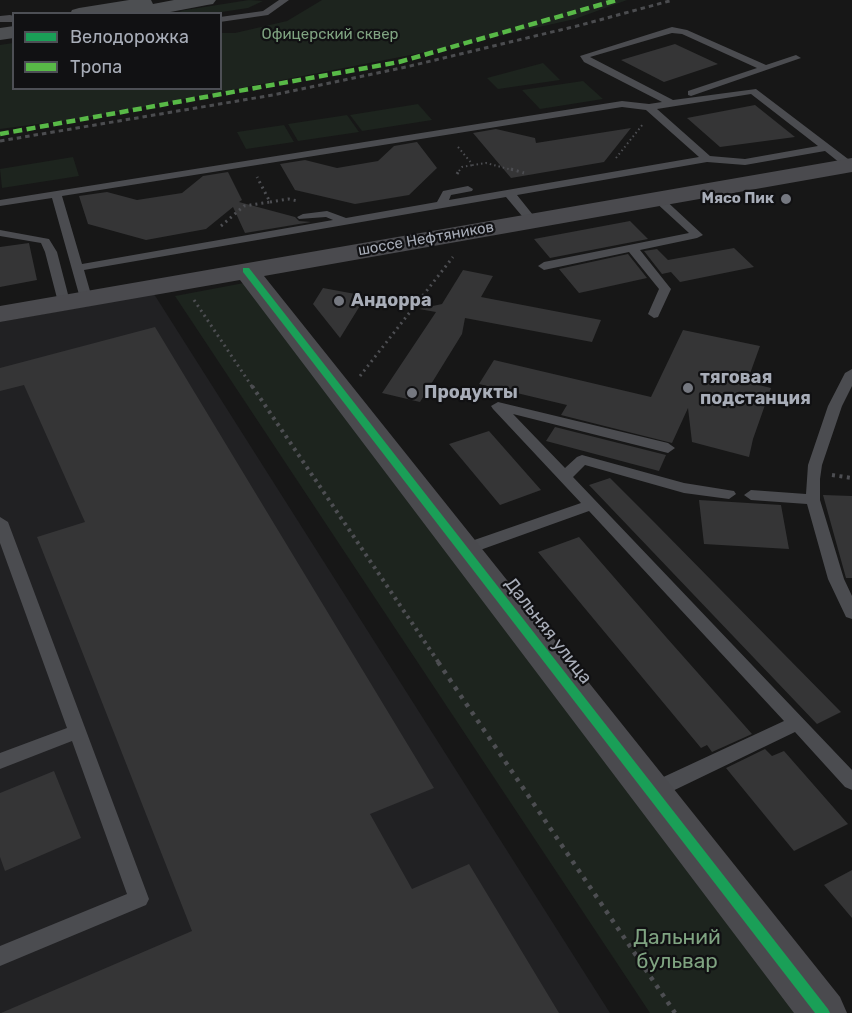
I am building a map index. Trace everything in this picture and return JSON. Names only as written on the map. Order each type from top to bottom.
[{"type":"main road","points":[[91,12],[161,0]]},
{"type":"main road","points":[[134,12],[207,0]]},
{"type":"main road","name":"шоссе Нефтяников","points":[[0,314],[75,300],[237,256],[531,220],[851,165]]},
{"type":"main road","name":"Дальняя улица","points":[[237,256],[823,1013]]},
{"type":"lane","points":[[222,20],[265,13],[285,0]]},
{"type":"lane","points":[[748,74],[761,85],[753,91],[671,102],[587,60],[585,56],[666,30],[679,30],[765,68]]},
{"type":"lane","points":[[0,203],[622,104],[651,109],[796,58]]},
{"type":"lane","points":[[753,91],[851,165]]},
{"type":"lane","points":[[651,109],[707,159]]},
{"type":"lane","points":[[77,268],[237,256],[346,222],[707,159],[745,162],[826,148]]},
{"type":"lane","points":[[441,205],[447,193],[468,189]]},
{"type":"lane","points":[[509,193],[531,220]]},
{"type":"lane","points":[[56,194],[77,268],[75,300]]},
{"type":"lane","points":[[544,266],[697,236],[657,198]]},
{"type":"lane","points":[[303,217],[327,214],[346,222]]},
{"type":"lane","points":[[0,233],[30,237],[45,242],[75,300]]},
{"type":"lane","points":[[632,248],[665,289],[654,314]]},
{"type":"lane","points":[[852,373],[836,406],[815,465],[813,500],[836,579],[852,613]]},
{"type":"lane","points":[[668,448],[498,406],[852,782]]},
{"type":"lane","points":[[565,477],[582,460],[684,488],[729,494]]},
{"type":"lane","points":[[751,495],[813,500]]},
{"type":"lane","points":[[463,550],[591,505]]},
{"type":"lane","points":[[0,522],[139,898],[0,956]]},
{"type":"lane","points":[[651,792],[797,723]]},
{"type":"lane","points":[[0,761],[77,732]]},
{"type":"path","points":[[601,177],[651,109]]},
{"type":"path","points":[[446,132],[473,165],[486,163],[536,176],[546,187]]},
{"type":"path","points":[[237,256],[220,226],[244,206],[270,202],[250,163]]},
{"type":"path","points":[[358,380],[455,255]]},
{"type":"path","points":[[194,300],[675,1013]]},
{"type":"shaded area","points":[[154,294],[610,1013],[0,1013],[0,322]]},
{"type":"green space","points":[[249,0],[263,1],[248,8],[222,12],[179,11]]},
{"type":"green space","name":"Офицерский сквер","points":[[322,0],[627,0],[575,19],[431,51],[92,117],[0,129],[0,45],[12,43],[12,90],[222,90],[222,33],[235,33],[287,21]]},
{"type":"green space","points":[[543,63],[560,80],[498,89],[487,78]]},
{"type":"green space","points":[[583,81],[603,99],[540,109],[522,90]]},
{"type":"green space","points":[[418,104],[432,120],[362,131],[350,115]]},
{"type":"green space","points":[[347,115],[359,132],[298,141],[288,124]]},
{"type":"green space","points":[[284,125],[294,142],[246,149],[237,132]]},
{"type":"green space","points":[[73,157],[79,176],[2,188],[0,169]]},
{"type":"green space","name":"Дальний бульвар","points":[[244,283],[799,1013],[650,1013],[175,296]]},
{"type":"building","points":[[675,44],[718,64],[664,82],[621,60]]},
{"type":"building","points":[[755,105],[795,137],[720,147],[687,118]]},
{"type":"building","points":[[631,128],[604,162],[511,178],[473,133],[496,129],[535,138],[536,143]]},
{"type":"building","points":[[417,142],[437,168],[409,195],[355,204],[295,190],[280,164],[305,160],[337,168],[378,161],[394,146]]},
{"type":"building","points":[[228,172],[242,200],[239,202],[295,217],[299,221],[311,222],[245,233],[233,207],[206,229],[146,240],[88,224],[79,196],[107,192],[137,200],[182,193],[203,176]]},
{"type":"building","points":[[630,221],[648,239],[550,258],[534,239]]},
{"type":"building","points":[[29,243],[37,280],[0,287],[0,247]]},
{"type":"building","points":[[734,248],[754,267],[680,282],[671,272],[662,274],[644,251],[657,249],[668,260]]},
{"type":"building","points":[[628,254],[647,278],[579,293],[559,269]]},
{"type":"building","points":[[463,270],[493,276],[481,297],[601,320],[592,342],[465,318],[462,334],[420,402],[382,393],[436,312],[419,309],[442,304]]},
{"type":"building","name":"Андорра","points":[[323,288],[366,296],[340,338],[313,304]]},
{"type":"building","points":[[155,327],[434,788],[370,814],[412,889],[469,864],[559,1013],[1,1013],[192,931],[37,537],[85,522],[24,385],[0,391],[0,368]]},
{"type":"building","points":[[683,330],[760,346],[747,382],[771,388],[749,457],[692,442],[688,408],[672,443],[561,415],[567,405],[479,384],[494,360],[651,397]]},
{"type":"building","points":[[555,427],[666,455],[659,471],[546,441]]},
{"type":"building","points":[[489,431],[541,490],[500,505],[449,444]]},
{"type":"building","points":[[610,478],[841,712],[817,724],[589,485]]},
{"type":"building","points":[[823,495],[852,496],[852,578],[846,578]]},
{"type":"building","points":[[699,500],[781,505],[789,549],[704,544]]},
{"type":"building","points":[[579,537],[752,734],[712,752],[707,745],[701,748],[538,552]]},
{"type":"building","points":[[765,749],[772,756],[784,751],[848,824],[794,851],[726,768]]},
{"type":"building","points":[[54,771],[81,838],[5,871],[0,857],[0,793]]},
{"type":"building","points":[[852,870],[852,918],[824,885]]},
{"type":"railway","points":[[0,141],[273,95],[406,67],[581,25],[673,0]]},
{"type":"marked path","points":[[0,134],[399,62],[617,0]]},
{"type":"cycle path","points":[[246,270],[823,1013]]},
{"type":"place","name":"Мясо Пик","points":[[786,199]]},
{"type":"place","name":"Андорра","points":[[339,301]]},
{"type":"place","name":"тяговая подстанция","points":[[688,388]]},
{"type":"place","name":"Продукты","points":[[412,393]]}]
